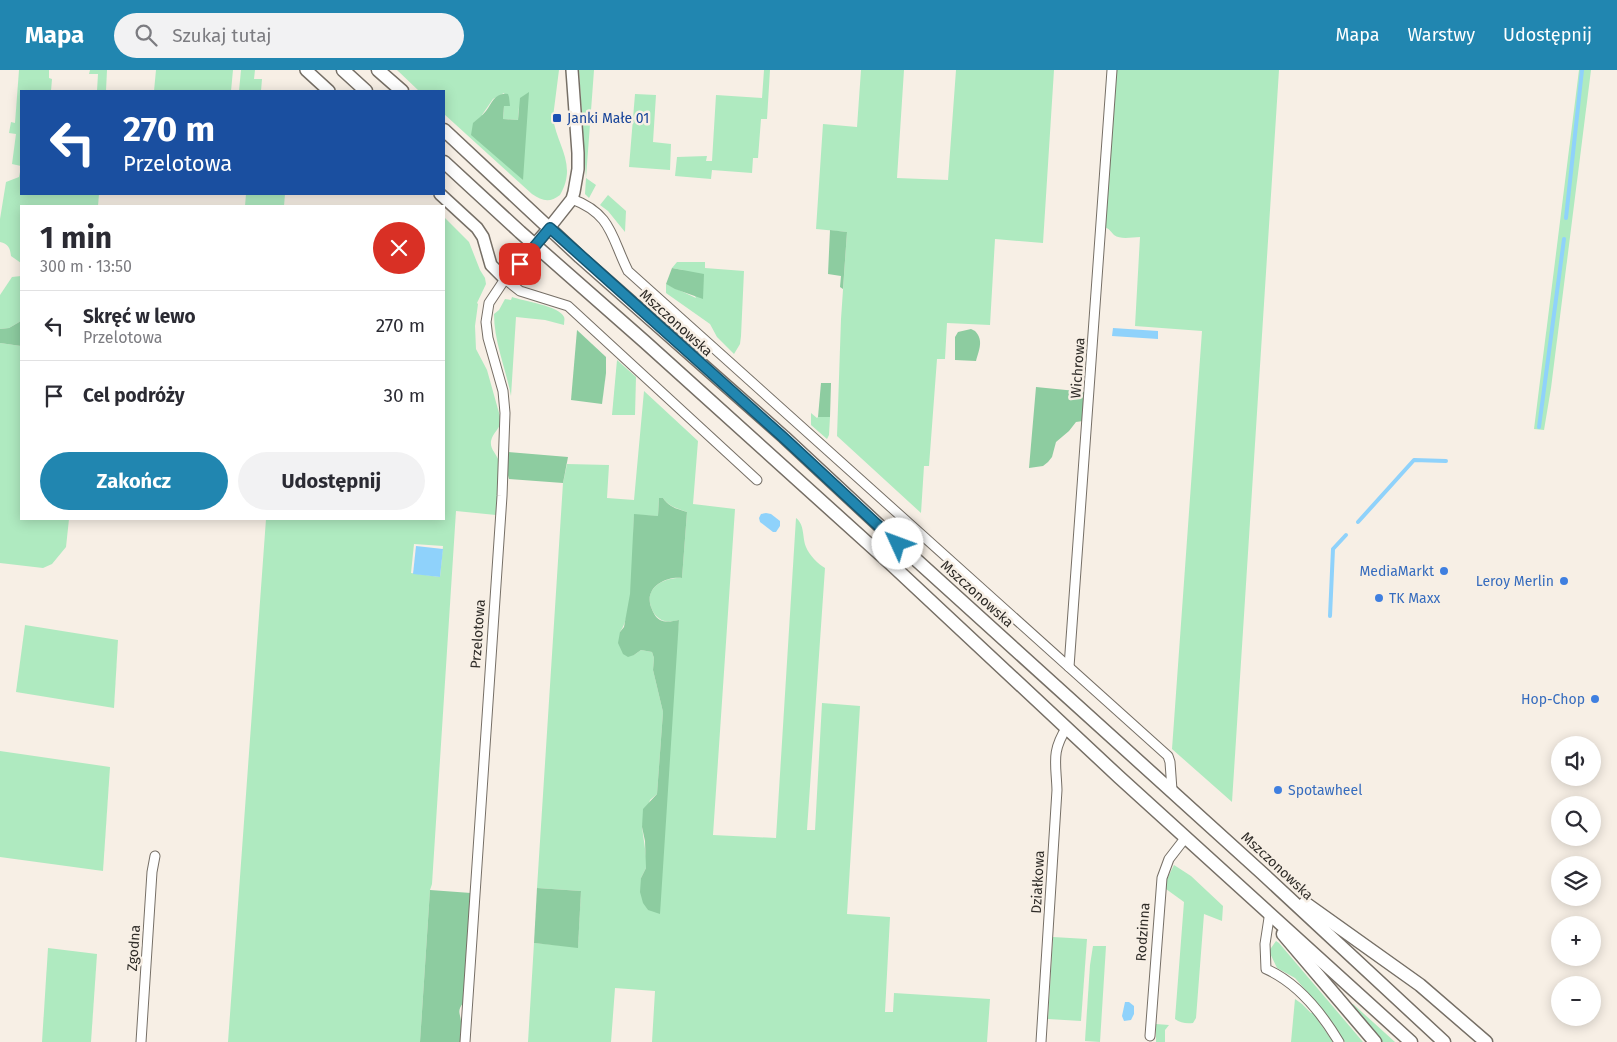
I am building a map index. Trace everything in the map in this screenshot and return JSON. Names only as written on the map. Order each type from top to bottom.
[{"type":"main road","points":[[343,70],[365,90]]},
{"type":"main road","points":[[378,70],[401,90]]},
{"type":"main road","name":"Mszczonowska","points":[[445,131],[644,314],[784,438],[1172,790],[1444,1042]]},
{"type":"main road","points":[[445,163],[897,570],[1119,777],[1411,1042]]},
{"type":"main road","points":[[1262,873],[1420,986],[1486,1042]]},
{"type":"main road","points":[[1249,894],[1375,1042]]},
{"type":"street","points":[[306,70],[328,90]]},
{"type":"street","points":[[572,70],[578,169],[572,199],[586,204],[606,222],[628,271],[1168,756],[1172,790]]},
{"type":"street","name":"Wichrowa","points":[[1069,667],[1112,70]]},
{"type":"street","points":[[441,195],[477,228],[483,237],[491,265],[504,280],[520,291],[568,306],[757,480]]},
{"type":"street","name":"Przelotowa","points":[[465,1042],[502,496],[505,413],[503,391],[486,328],[486,314],[489,303],[504,280],[550,228],[572,199]]},
{"type":"street","name":"Działkowa","points":[[1041,1042],[1057,798],[1055,749],[1058,740],[1067,727]]},
{"type":"street","name":"Rodzinna","points":[[1150,1036],[1162,878],[1169,859],[1186,837]]},
{"type":"street","name":"Zgodna","points":[[141,1042],[152,872],[155,856]]},
{"type":"street","points":[[1269,918],[1265,944],[1266,969],[1285,979],[1313,1004],[1339,1042]]},
{"type":"green space","points":[[19,70],[49,70],[49,78],[52,79],[51,90],[20,90],[20,166],[12,164],[16,134],[9,133],[11,122],[15,123]]},
{"type":"green space","points":[[90,70],[107,70],[106,90],[97,90],[98,74],[89,74]]},
{"type":"green space","points":[[156,70],[233,70],[231,90],[154,90]]},
{"type":"green space","points":[[241,70],[255,70],[254,79],[262,79],[261,90],[239,90]]},
{"type":"green space","points":[[397,70],[559,70],[553,117],[566,164],[565,184],[560,195],[553,199],[546,200],[532,194],[445,115],[445,90],[418,90]],"holes":[[[504,93],[509,106],[504,106],[503,119],[518,120],[519,107],[523,180],[482,115],[493,99]]]},
{"type":"green space","points":[[579,70],[594,70],[586,178]]},
{"type":"green space","points":[[764,70],[770,70],[767,119],[761,119],[758,158],[753,158],[752,173],[712,170],[711,179],[675,176],[677,157],[707,156],[706,161],[712,161],[716,95],[762,98]]},
{"type":"green space","points":[[861,70],[904,70],[897,178],[948,180],[956,70],[1054,70],[1043,243],[995,239],[990,325],[947,323],[945,359],[937,359],[929,466],[924,466],[921,513],[837,436],[841,319],[847,232],[816,229],[823,124],[857,127]]},
{"type":"green space","points":[[1115,70],[1279,70],[1232,802],[1172,749],[1202,331],[1135,326],[1140,237],[1120,237],[1104,227]]},
{"type":"green space","points":[[1579,70],[1591,70],[1551,388],[1544,430],[1534,429]]},
{"type":"green space","points":[[529,92],[523,180],[471,135],[473,123],[484,113],[494,99],[500,95],[508,94],[509,97],[510,106],[504,106],[503,119],[518,120],[520,98]]},
{"type":"green space","points":[[635,94],[656,95],[653,142],[671,144],[670,170],[629,167]]},
{"type":"green space","points":[[20,172],[20,195],[99,195],[98,205],[20,205],[20,262],[11,256],[7,245],[0,242],[0,219],[6,182],[19,177]]},
{"type":"green space","points":[[586,178],[596,185],[589,198],[585,194]]},
{"type":"green space","points":[[246,195],[285,195],[284,205],[245,205]]},
{"type":"green space","points":[[608,195],[626,211],[625,232],[608,211],[600,205]]},
{"type":"green space","points":[[445,218],[469,242],[485,278],[486,284],[477,303],[476,349],[487,370],[501,420],[491,441],[499,463],[496,515],[456,511],[420,1042],[228,1042],[266,520],[445,520]],"holes":[[[414,544],[443,546],[440,577],[411,573]]]},
{"type":"green space","points":[[830,230],[847,232],[843,289],[840,287],[841,276],[828,274]]},
{"type":"green space","points":[[677,262],[705,262],[705,268],[744,271],[741,336],[740,344],[734,354],[717,337],[710,324],[666,293],[666,284],[696,298],[683,270],[672,268]]},
{"type":"green space","points":[[672,268],[704,274],[703,299],[666,284]]},
{"type":"green space","points":[[20,276],[20,322],[9,328],[0,329],[0,295],[12,277]]},
{"type":"green space","points":[[512,297],[541,304],[556,310],[564,317],[564,325],[545,320],[516,317],[511,396],[498,345],[494,314],[499,310],[505,299],[511,300]]},
{"type":"green space","points":[[20,322],[20,346],[0,343],[0,329],[9,328]]},
{"type":"green space","points":[[971,329],[978,334],[980,342],[976,361],[955,360],[955,337],[958,332]]},
{"type":"green space","points":[[577,330],[606,357],[602,404],[571,400]]},
{"type":"green space","points":[[0,343],[20,346],[20,520],[69,520],[66,547],[52,564],[43,568],[0,563]]},
{"type":"green space","points":[[617,360],[636,377],[635,415],[612,415]]},
{"type":"green space","points":[[821,383],[831,383],[830,417],[818,417]]},
{"type":"green space","points":[[1036,387],[1086,392],[1083,421],[1076,422],[1056,442],[1052,457],[1048,462],[1043,466],[1029,468]]},
{"type":"green space","points":[[644,391],[698,441],[693,504],[735,509],[713,835],[776,838],[796,518],[799,521],[807,550],[825,568],[807,830],[815,830],[822,703],[860,706],[847,914],[890,917],[885,1012],[893,1012],[894,993],[990,999],[987,1042],[652,1042],[655,991],[615,988],[611,1042],[528,1042],[534,943],[578,947],[581,891],[537,888],[563,483],[567,464],[609,465],[607,498],[634,500]],"holes":[[[659,498],[663,498],[671,505],[687,512],[682,578],[669,579],[658,584],[651,593],[650,600],[651,607],[658,618],[667,621],[679,620],[648,910],[641,878],[646,868],[642,827],[650,800],[657,794],[663,712],[653,670],[654,658],[652,652],[641,650],[634,655],[620,632],[625,623],[631,594],[634,515],[658,516]]]},
{"type":"green space","points":[[811,413],[817,418],[830,417],[827,439],[811,425]]},
{"type":"green space","points":[[507,452],[568,457],[563,483],[509,479],[506,468]]},
{"type":"green space","points":[[659,498],[663,498],[668,504],[687,512],[682,578],[669,579],[658,584],[651,594],[650,600],[653,613],[660,620],[667,622],[679,620],[660,914],[648,910],[643,903],[640,892],[641,878],[646,868],[645,841],[642,827],[643,809],[657,794],[663,712],[653,670],[654,658],[652,652],[641,650],[628,657],[623,654],[618,643],[620,632],[624,627],[630,594],[634,514],[658,516]]},
{"type":"green space","points":[[25,625],[118,640],[114,708],[16,692]]},
{"type":"green space","points":[[0,751],[110,767],[103,871],[0,857]]},
{"type":"green space","points":[[1174,865],[1191,876],[1223,906],[1222,921],[1204,914],[1196,1018],[1193,1023],[1181,1022],[1175,1019],[1184,902],[1166,889],[1166,881]]},
{"type":"green space","points":[[537,888],[581,891],[578,948],[534,943]]},
{"type":"green space","points":[[430,890],[471,893],[463,1003],[459,1010],[461,1024],[460,1042],[420,1042]]},
{"type":"green space","points":[[1053,937],[1087,939],[1081,1021],[1048,1019]]},
{"type":"green space","points":[[1276,941],[1363,1042],[1345,1042],[1322,1009],[1295,978],[1277,968],[1269,951]]},
{"type":"green space","points":[[1093,946],[1106,946],[1100,1042],[1085,1041]]},
{"type":"green space","points":[[48,948],[97,954],[91,1042],[42,1042]]},
{"type":"green space","points":[[1295,999],[1313,1013],[1333,1042],[1291,1042]]},
{"type":"green space","points":[[1353,1004],[1395,1042],[1380,1042],[1350,1007]]},
{"type":"green space","points":[[1156,1024],[1169,1025],[1165,1030],[1165,1042],[1156,1042]]},
{"type":"water","points":[[1113,328],[1158,331],[1158,339],[1112,336]]},
{"type":"water","points":[[761,514],[771,514],[780,521],[780,526],[776,532],[773,532],[760,522]]},
{"type":"water","points":[[416,546],[443,549],[440,577],[413,574]]},
{"type":"water","points":[[1125,1002],[1129,1002],[1134,1006],[1134,1014],[1131,1020],[1124,1021],[1122,1016]]},
{"type":"waterway","points":[[1566,218],[1582,70]]},
{"type":"waterway","points":[[1539,427],[1564,239]]},
{"type":"waterway","points":[[1358,522],[1414,460],[1446,461]]},
{"type":"waterway","points":[[1330,616],[1333,549],[1346,535]]},
{"type":"place","name":"Janki Małe 01","points":[[557,118]]},
{"type":"place","name":"MediaMarkt","points":[[1444,571]]},
{"type":"place","name":"Leroy Merlin","points":[[1564,581]]},
{"type":"place","name":"TK Maxx","points":[[1379,598]]},
{"type":"place","name":"Hop-Chop","points":[[1595,699]]},
{"type":"place","name":"Spotawheel","points":[[1278,790]]},
{"type":"route","points":[[520,264],[550,228],[784,438],[898,544]]}]
